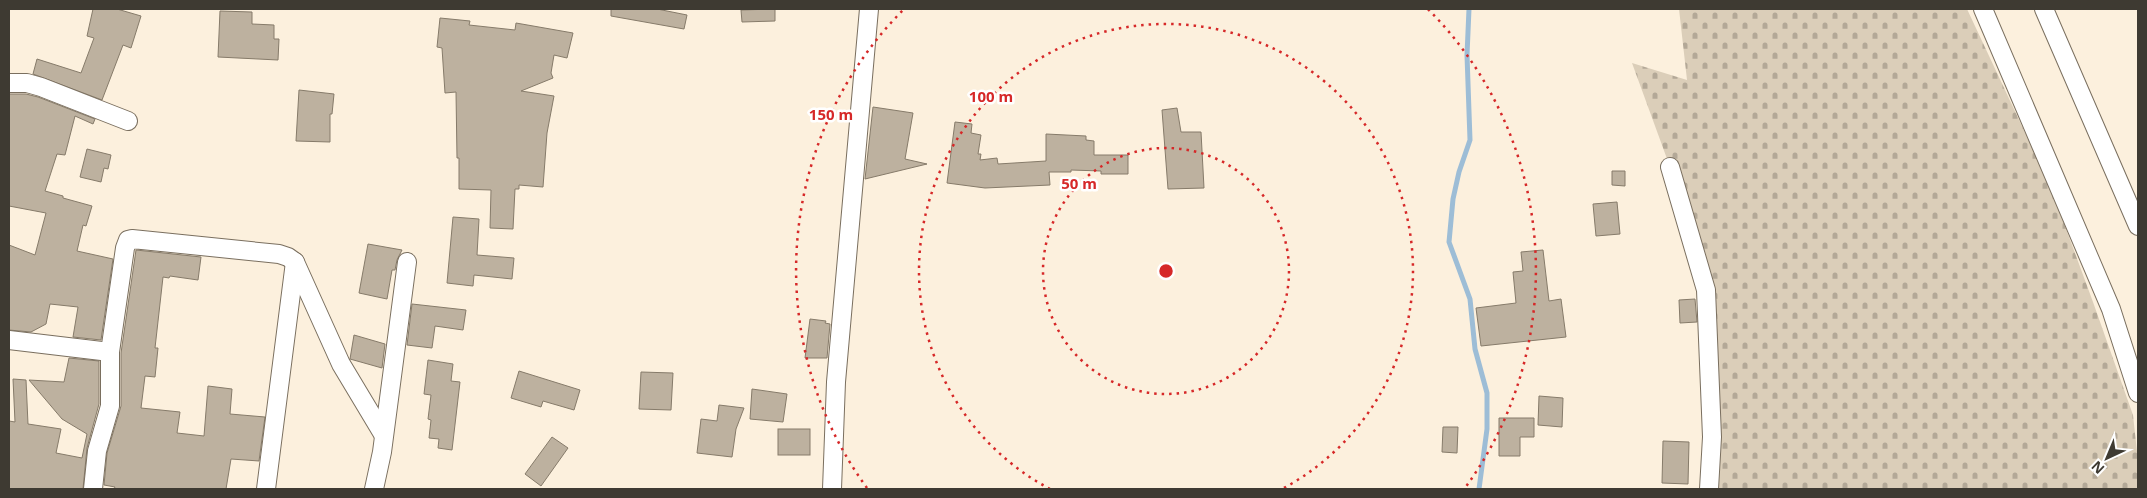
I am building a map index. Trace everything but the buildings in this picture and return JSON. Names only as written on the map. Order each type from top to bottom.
[{"type":"street","points":[[832,489],[836,382],[869,9]]},
{"type":"street","points":[[1982,9],[2111,309],[2138,393]]},
{"type":"street","points":[[2044,9],[2138,226]]},
{"type":"street","points":[[9,83],[27,83],[41,87],[128,121]]},
{"type":"street","points":[[1670,168],[1706,290],[1712,437],[1709,489]]},
{"type":"street","points":[[93,489],[97,451],[110,406],[110,352],[125,248],[128,240],[132,239],[279,254],[295,262],[341,364],[383,434]]},
{"type":"street","points":[[266,489],[295,262]]},
{"type":"street","points":[[374,489],[382,452],[407,262]]},
{"type":"street","points":[[9,340],[110,352]]},
{"type":"green space","points":[[1679,9],[1967,9],[2051,188],[2093,302],[2133,415],[2138,461],[2138,489],[1709,489],[1706,290],[1670,167],[1632,63],[1687,80]]},
{"type":"waterway","points":[[1469,9],[1467,55],[1470,140],[1459,172],[1453,199],[1449,242],[1470,299],[1475,349],[1487,393],[1487,429],[1479,489]]}]
